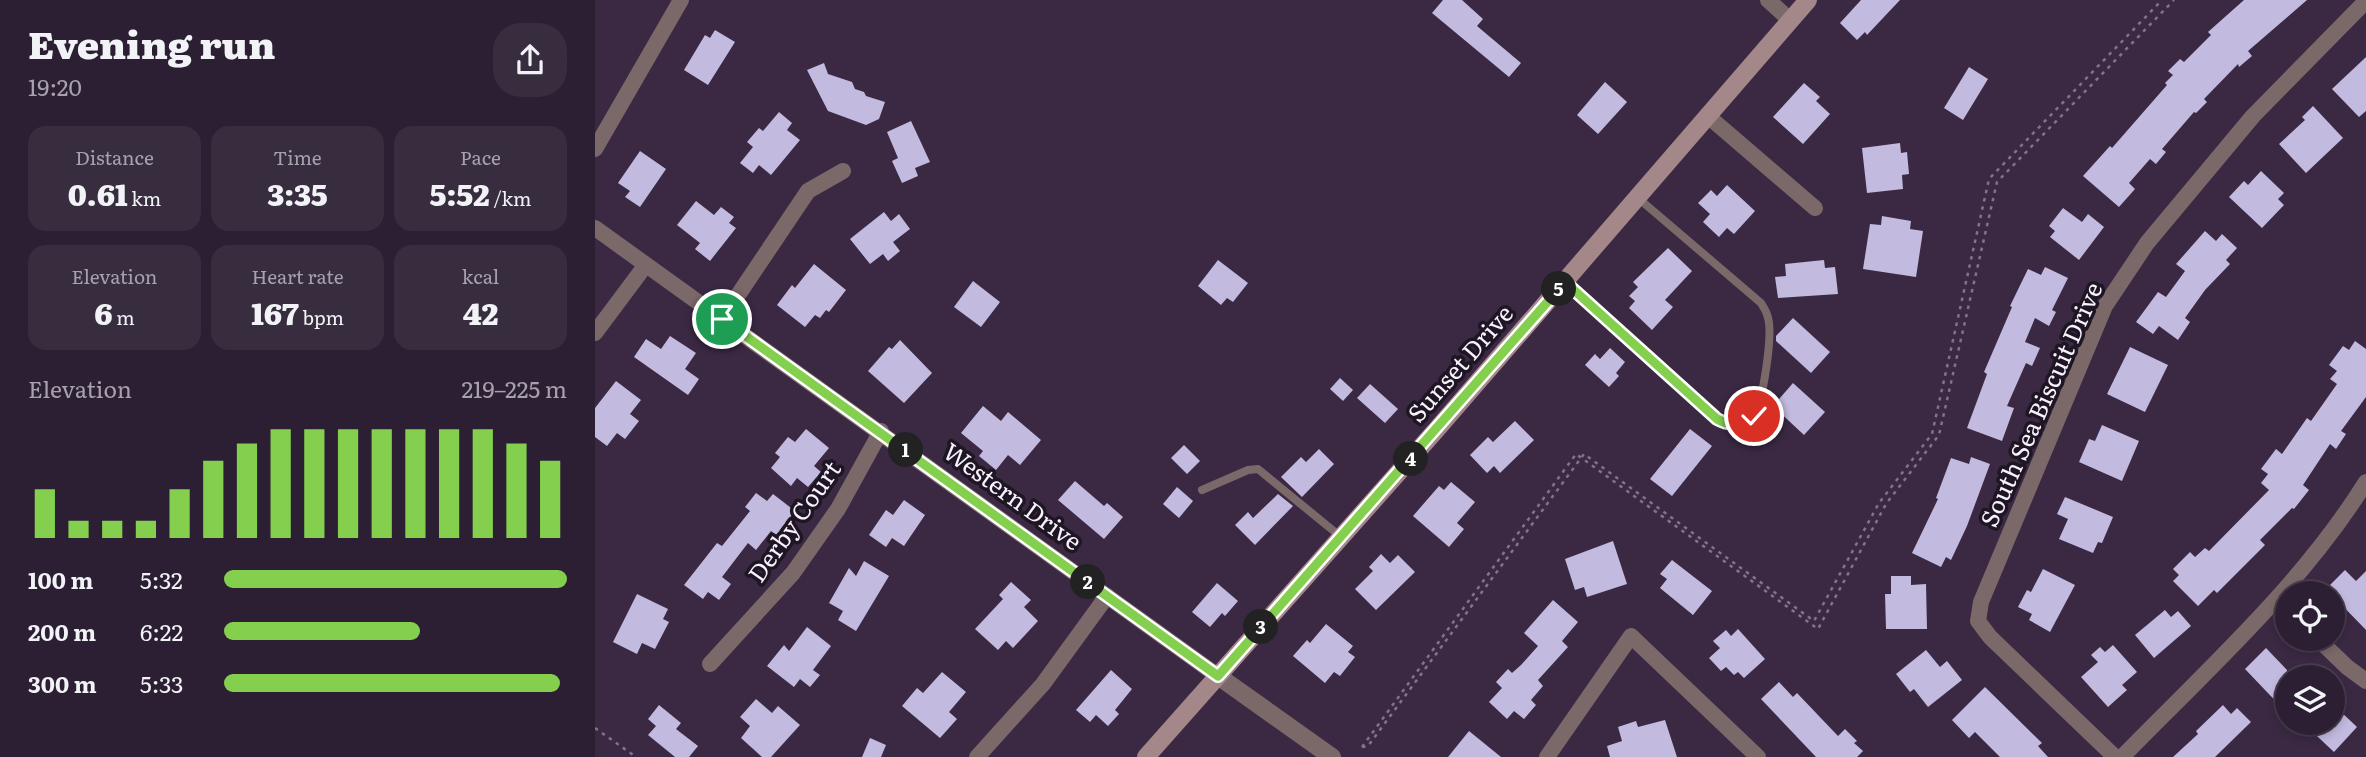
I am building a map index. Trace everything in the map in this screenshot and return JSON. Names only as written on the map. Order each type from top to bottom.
[{"type":"main road","name":"Sunset Drive","points":[[1146,757],[1639,198],[1808,0]]},
{"type":"street","points":[[595,149],[681,0]]},
{"type":"street","points":[[1768,0],[1790,20]]},
{"type":"street","name":"South Sea Biscuit Drive","points":[[2115,757],[1990,637],[1978,621],[1981,602],[2105,306],[2147,243],[2253,116],[2366,1]]},
{"type":"street","points":[[1709,117],[1815,208]]},
{"type":"street","points":[[722,319],[808,191],[843,171]]},
{"type":"street","name":"Western Drive","points":[[595,228],[1332,757]]},
{"type":"street","points":[[595,333],[645,266]]},
{"type":"street","name":"Derby Court","points":[[710,664],[793,573],[838,509],[881,431]]},
{"type":"street","points":[[2298,581],[2366,482]]},
{"type":"street","points":[[977,757],[1043,684],[1107,596]]},
{"type":"street","points":[[2122,757],[2275,610]]},
{"type":"street","points":[[1547,757],[1631,636],[1758,757]]},
{"type":"street","points":[[2330,651],[2366,681]]},
{"type":"lane","points":[[1565,282],[1717,419],[1740,423],[1754,416],[1762,396],[1770,328],[1766,310],[1639,198]]},
{"type":"lane","points":[[1202,490],[1248,470],[1258,469],[1341,537]]},
{"type":"path","points":[[1581,457],[1584,454],[1814,621],[1879,503],[1932,434],[1989,179],[2162,0]]},
{"type":"path","points":[[1361,747],[1576,454],[1818,629],[1886,504],[1939,435],[1997,182],[2174,0]]},
{"type":"path","points":[[595,728],[636,757]]},
{"type":"building","points":[[1443,0],[1462,0],[1483,19],[1477,26],[1521,63],[1509,77],[1432,13]]},
{"type":"building","points":[[1861,0],[1900,0],[1867,35],[1865,32],[1857,40],[1840,23]]},
{"type":"building","points":[[2244,0],[2307,0],[2248,51],[2252,56],[2239,67],[2238,64],[2204,99],[2207,102],[2194,112],[2162,149],[2166,152],[2156,164],[2150,159],[2129,183],[2135,189],[2119,207],[2083,176],[2110,146],[2112,148],[2167,85],[2165,83],[2173,75],[2168,71],[2180,59],[2184,62],[2211,35],[2208,32]]},
{"type":"building","points":[[715,30],[735,42],[708,85],[684,70],[705,35],[710,38]]},
{"type":"building","points":[[2366,57],[2366,111],[2359,117],[2332,89]]},
{"type":"building","points":[[824,63],[828,74],[852,82],[855,89],[864,92],[866,96],[885,102],[879,119],[866,125],[828,111],[807,70]]},
{"type":"building","points":[[1969,67],[1988,79],[1963,120],[1944,108]]},
{"type":"building","points":[[1605,82],[1627,102],[1598,134],[1577,115]]},
{"type":"building","points":[[1804,83],[1820,97],[1816,101],[1830,114],[1803,144],[1773,117]]},
{"type":"building","points":[[2313,106],[2343,138],[2306,173],[2279,144],[2305,120],[2302,117]]},
{"type":"building","points":[[779,112],[792,123],[787,130],[800,140],[771,175],[759,165],[753,173],[740,163],[753,147],[747,142],[759,128],[763,131]]},
{"type":"building","points":[[911,121],[930,162],[915,168],[918,176],[902,183],[892,161],[898,158],[887,132]]},
{"type":"building","points":[[1900,143],[1901,153],[1907,152],[1909,174],[1902,175],[1903,189],[1867,193],[1862,148]]},
{"type":"building","points":[[640,151],[666,169],[640,207],[625,197],[630,191],[618,183]]},
{"type":"building","points":[[2261,171],[2284,193],[2278,199],[2284,205],[2262,228],[2229,197],[2244,181],[2248,185]]},
{"type":"building","points":[[1727,185],[1755,211],[1734,234],[1727,228],[1719,237],[1703,222],[1710,214],[1698,203],[1711,190],[1717,196]]},
{"type":"building","points":[[696,201],[714,215],[721,207],[734,217],[729,223],[736,228],[710,261],[695,249],[700,243],[677,225]]},
{"type":"building","points":[[2063,208],[2082,222],[2088,214],[2104,227],[2079,260],[2050,237],[2055,231],[2049,226]]},
{"type":"building","points":[[884,212],[891,221],[899,214],[910,229],[893,242],[900,251],[888,261],[883,254],[870,264],[850,239]]},
{"type":"building","points":[[1882,216],[1911,221],[1910,229],[1923,231],[1916,277],[1863,269],[1870,224],[1881,225]]},
{"type":"building","points":[[2205,231],[2216,241],[2222,234],[2237,248],[2226,260],[2230,264],[2205,290],[2185,318],[2190,322],[2178,340],[2159,326],[2153,334],[2136,322],[2158,292],[2166,297],[2185,271],[2176,264]]},
{"type":"building","points":[[1668,248],[1692,271],[1665,300],[1673,307],[1652,330],[1629,308],[1635,301],[1629,296],[1638,287],[1633,282]]},
{"type":"building","points":[[1218,260],[1248,283],[1233,302],[1227,298],[1221,305],[1198,286]]},
{"type":"building","points":[[1824,260],[1825,268],[1835,267],[1838,294],[1778,298],[1775,277],[1786,276],[1785,264]]},
{"type":"building","points":[[814,264],[846,290],[829,312],[826,310],[820,318],[815,315],[805,327],[777,305],[792,285],[795,288]]},
{"type":"building","points":[[2045,267],[2068,278],[2052,310],[2056,312],[2049,326],[2035,318],[2025,342],[2040,348],[2032,366],[2026,363],[2007,406],[2014,408],[2002,441],[1967,428],[1987,374],[1984,372],[2012,307],[2010,306],[2028,269],[2041,275]]},
{"type":"building","points":[[973,281],[1000,302],[981,327],[954,307]]},
{"type":"building","points":[[1793,318],[1830,352],[1811,373],[1776,341],[1776,336]]},
{"type":"building","points":[[670,336],[696,353],[685,369],[699,379],[688,395],[634,357],[646,339],[661,349]]},
{"type":"building","points":[[900,340],[932,373],[904,403],[868,371],[889,347],[892,349]]},
{"type":"building","points":[[2355,341],[2366,349],[2366,397],[2341,431],[2346,434],[2336,449],[2330,444],[2303,485],[2309,490],[2294,509],[2260,540],[2265,545],[2217,593],[2214,590],[2198,606],[2173,581],[2179,575],[2173,569],[2190,552],[2195,557],[2205,548],[2209,551],[2269,490],[2261,483],[2268,474],[2261,469],[2276,449],[2282,454],[2307,418],[2311,421],[2337,384],[2330,379],[2337,371],[2329,365],[2343,346],[2349,350]]},
{"type":"building","points":[[2130,347],[2168,365],[2145,412],[2107,394]]},
{"type":"building","points":[[1610,348],[1625,362],[1616,373],[1619,376],[1609,387],[1585,365],[1595,354],[1600,359]]},
{"type":"building","points":[[1340,378],[1353,390],[1343,401],[1330,389]]},
{"type":"building","points":[[616,381],[641,400],[630,414],[639,421],[625,439],[617,433],[607,446],[595,437],[595,408]]},
{"type":"building","points":[[1793,383],[1825,412],[1804,435],[1773,406]]},
{"type":"building","points":[[1370,384],[1398,409],[1385,423],[1357,398]]},
{"type":"building","points":[[983,406],[1001,421],[1008,412],[1041,440],[1020,465],[1008,455],[996,470],[979,456],[983,451],[961,433]]},
{"type":"building","points":[[1515,421],[1534,440],[1500,473],[1494,466],[1487,473],[1470,455],[1488,437],[1493,442]]},
{"type":"building","points":[[2102,425],[2139,441],[2122,481],[2079,462],[2089,439],[2095,441]]},
{"type":"building","points":[[806,429],[829,448],[814,466],[821,472],[808,487],[797,478],[791,486],[771,468],[780,457],[775,453],[788,437],[795,442]]},
{"type":"building","points":[[1690,429],[1712,446],[1672,496],[1650,479]]},
{"type":"building","points":[[1184,445],[1200,461],[1187,474],[1171,458]]},
{"type":"building","points":[[1319,449],[1334,464],[1302,497],[1281,477],[1301,457],[1306,462]]},
{"type":"building","points":[[1971,457],[1990,464],[1951,560],[1946,557],[1941,567],[1912,553],[1938,499],[1936,498],[1951,458],[1969,464]]},
{"type":"building","points":[[1075,481],[1104,506],[1107,503],[1123,517],[1104,539],[1058,500]]},
{"type":"building","points":[[1451,482],[1475,502],[1457,523],[1464,529],[1449,547],[1413,516],[1439,486],[1444,490]]},
{"type":"building","points":[[1177,487],[1193,501],[1179,518],[1163,504]]},
{"type":"building","points":[[756,493],[767,501],[773,494],[795,511],[776,535],[771,531],[756,550],[748,543],[722,577],[731,584],[719,600],[708,592],[703,599],[684,585],[717,543],[722,546],[750,511],[745,507]]},
{"type":"building","points":[[1278,494],[1293,506],[1255,545],[1235,525],[1248,512],[1253,518]]},
{"type":"building","points":[[2065,497],[2113,517],[2102,543],[2098,542],[2093,553],[2059,539],[2068,519],[2057,514]]},
{"type":"building","points":[[904,500],[925,515],[904,546],[892,538],[886,547],[869,535],[886,510],[893,515]]},
{"type":"building","points":[[1613,541],[1627,584],[1587,597],[1584,587],[1575,590],[1565,559]]},
{"type":"building","points":[[1381,554],[1390,563],[1398,555],[1415,572],[1376,610],[1355,589],[1373,571],[1369,567]]},
{"type":"building","points":[[1672,560],[1712,591],[1693,615],[1660,588],[1667,579],[1660,574]]},
{"type":"building","points":[[864,561],[889,576],[856,631],[838,620],[843,611],[829,603],[849,568],[856,576]]},
{"type":"building","points":[[2043,569],[2075,585],[2050,632],[2029,620],[2032,614],[2018,607],[2027,590],[2031,592]]},
{"type":"building","points":[[2345,570],[2356,581],[2366,571],[2366,630],[2345,608],[2345,581],[2334,581]]},
{"type":"building","points":[[1891,576],[1911,576],[1911,585],[1926,584],[1927,629],[1886,629],[1885,594],[1891,594]]},
{"type":"building","points":[[1011,582],[1031,600],[1024,607],[1038,621],[1013,648],[1006,641],[998,650],[975,629],[1003,599],[999,595]]},
{"type":"building","points":[[1217,583],[1238,601],[1225,616],[1222,613],[1210,627],[1192,612]]},
{"type":"building","points":[[637,594],[668,609],[663,619],[669,622],[655,649],[642,643],[637,654],[613,642]]},
{"type":"building","points":[[1553,600],[1578,622],[1562,641],[1568,647],[1538,680],[1543,686],[1531,700],[1536,705],[1524,719],[1514,711],[1507,719],[1489,702],[1502,688],[1496,682],[1508,669],[1512,673],[1538,646],[1524,633]]},
{"type":"building","points":[[2165,610],[2171,617],[2178,611],[2191,626],[2154,658],[2135,635]]},
{"type":"building","points":[[1326,624],[1353,646],[1348,652],[1355,657],[1340,676],[1334,672],[1325,683],[1293,656],[1307,640],[1310,643]]},
{"type":"building","points":[[807,627],[831,646],[813,670],[820,675],[810,687],[800,679],[794,687],[767,666],[784,645],[789,651]]},
{"type":"building","points":[[1738,629],[1765,659],[1744,678],[1738,672],[1734,675],[1726,667],[1721,671],[1709,658],[1720,648],[1713,641],[1726,630],[1731,636]]},
{"type":"building","points":[[2113,645],[2137,672],[2122,685],[2127,690],[2108,707],[2081,677],[2098,662],[2091,655],[2100,647],[2105,652]]},
{"type":"building","points":[[2266,648],[2282,665],[2275,665],[2275,700],[2245,669]]},
{"type":"building","points":[[1926,650],[1940,667],[1947,661],[1962,680],[1928,707],[1914,689],[1910,692],[1896,674]]},
{"type":"building","points":[[1111,670],[1132,689],[1115,710],[1119,714],[1108,726],[1096,715],[1090,722],[1076,710]]},
{"type":"building","points":[[942,672],[966,692],[949,712],[957,719],[940,738],[902,706],[917,688],[923,693]]},
{"type":"building","points":[[1779,682],[1793,697],[1797,693],[1838,736],[1845,729],[1863,751],[1857,757],[1816,757],[1761,699]]},
{"type":"building","points":[[1985,687],[2042,743],[2038,746],[2048,757],[2000,757],[1975,732],[1969,738],[1952,720]]},
{"type":"building","points":[[756,699],[772,713],[778,706],[800,725],[771,757],[762,757],[741,738],[750,726],[740,717]]},
{"type":"building","points":[[659,705],[681,723],[676,729],[698,746],[689,757],[675,757],[648,735],[656,726],[648,719]]},
{"type":"building","points":[[2223,705],[2231,714],[2237,708],[2251,722],[2215,757],[2173,757],[2198,734],[2196,731]]},
{"type":"building","points":[[2345,716],[2357,727],[2334,752],[2316,735],[2345,735]]},
{"type":"building","points":[[1665,720],[1677,757],[1610,757],[1607,746],[1622,741],[1618,727],[1636,721],[1638,727]]},
{"type":"building","points":[[1469,731],[1501,757],[1448,757]]},
{"type":"building","points":[[870,738],[886,745],[881,757],[862,757]]},
{"type":"route","points":[[722,319],[1218,676],[1565,282],[1717,419],[1731,424],[1749,420],[1754,416]]}]
